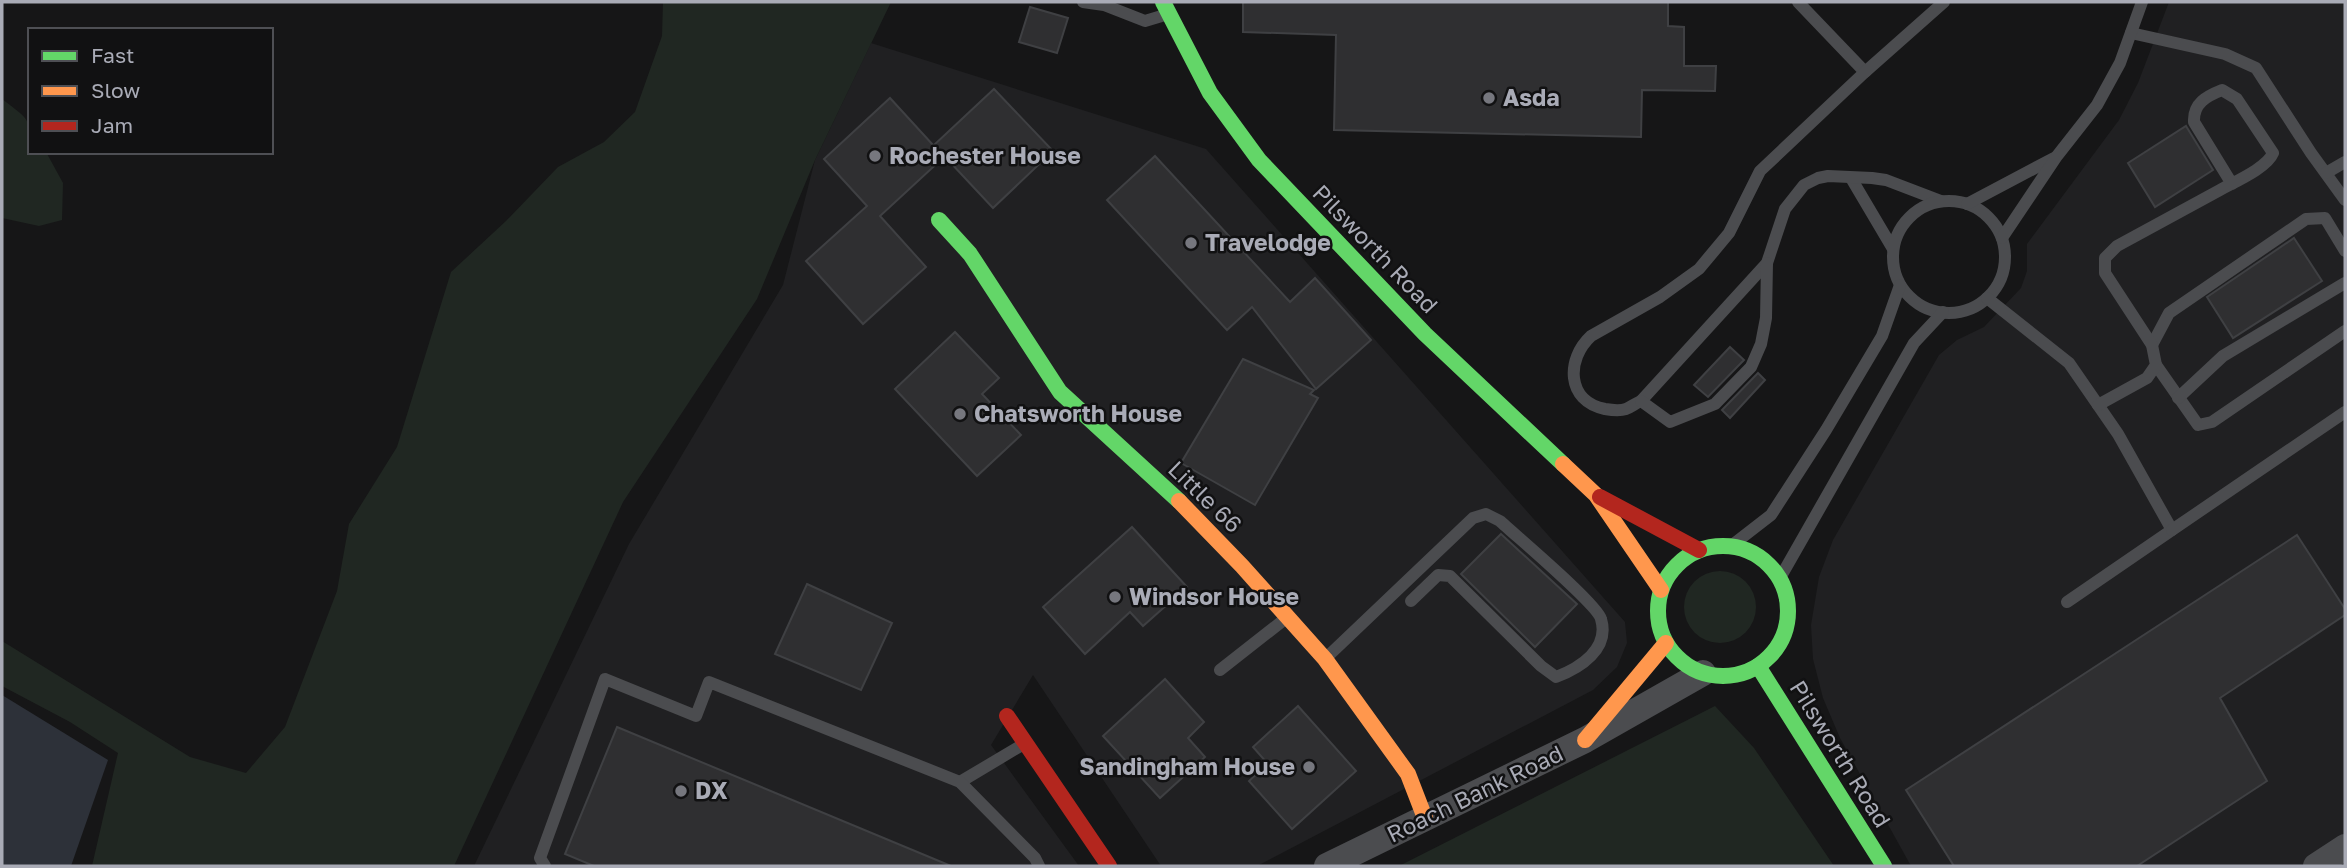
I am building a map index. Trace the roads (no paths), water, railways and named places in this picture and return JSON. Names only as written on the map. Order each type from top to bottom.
[{"type":"street","name":"Pilsworth Road","points":[[1165,8],[1210,93],[1259,160],[1425,334],[1596,495],[1661,590]]},
{"type":"street","name":"Little 66","points":[[939,220],[971,254],[1060,392],[1176,498],[1325,659],[1408,774],[1425,818]]},
{"type":"street","name":"Pilsworth Road","points":[[1596,495],[1699,550]]},
{"type":"street","points":[[1731,546],[1751,552],[1767,563],[1780,578],[1787,597],[1788,617],[1778,645],[1758,666],[1741,674],[1721,676],[1703,673],[1688,666],[1675,656],[1666,643],[1660,626],[1658,608],[1661,590],[1670,573],[1683,560],[1699,550],[1731,546]]},
{"type":"street","name":"Roach Bank Road","points":[[1585,740],[1666,643]]},
{"type":"street","name":"Pilsworth Road","points":[[1758,666],[1884,866]]},
{"type":"street","name":"Roach Bank Road","points":[[1326,866],[1585,740],[1703,673]]},
{"type":"street","points":[[1007,716],[1109,866]]},
{"type":"street","points":[[2316,866],[2345,847]]},
{"type":"lane","points":[[1083,2],[1104,3],[1145,21],[1165,8]]},
{"type":"lane","points":[[1798,2],[1865,72]]},
{"type":"lane","points":[[1767,263],[1641,401],[1625,410],[1610,410],[1595,407],[1586,401],[1578,390],[1573,376],[1575,361],[1582,345],[1591,336],[1660,297],[1699,269],[1729,233],[1760,171],[1944,2]]},
{"type":"lane","points":[[2002,238],[2057,156],[2097,105],[2120,63],[2142,2]]},
{"type":"lane","points":[[2131,33],[2225,54],[2256,68],[2345,200]]},
{"type":"lane","points":[[2232,184],[2194,122],[2193,114],[2197,105],[2209,95],[2222,90],[2237,99],[2273,153],[2270,160],[2232,184],[2117,246],[2105,258],[2105,273],[2152,345],[2156,365],[2198,425],[2212,422],[2345,331]]},
{"type":"lane","points":[[1967,204],[2057,156]]},
{"type":"lane","points":[[2326,173],[2345,162]]},
{"type":"lane","points":[[1641,401],[1670,422],[1715,404],[1751,366],[1761,344],[1766,318],[1767,263],[1785,209],[1804,185],[1818,178],[1828,176],[1886,180],[1941,201],[1967,204],[1982,211],[1994,223],[2002,238],[2005,254],[1997,285],[1987,298],[1974,307],[1959,312],[1926,308],[1912,299],[1900,285],[1894,267],[1894,249],[1899,232],[1909,217],[1924,206],[1941,201]]},
{"type":"lane","points":[[1851,178],[1894,249]]},
{"type":"lane","points":[[2152,345],[2169,313],[2306,219],[2325,218],[2345,251]]},
{"type":"lane","points":[[2178,398],[2223,356],[2345,283]]},
{"type":"lane","points":[[1731,546],[1771,514],[1785,494],[1882,336],[1900,285]]},
{"type":"lane","points":[[1987,298],[2069,363],[2118,435],[2172,530]]},
{"type":"lane","points":[[1780,578],[1914,342],[1943,312]]},
{"type":"lane","points":[[2098,405],[2147,378],[2156,365]]},
{"type":"lane","points":[[2067,602],[2345,412]]},
{"type":"lane","points":[[1325,659],[1473,518],[1486,514],[1500,521],[1583,597],[1601,617],[1602,638],[1592,656],[1574,670],[1556,677],[1541,666],[1450,576],[1438,575],[1411,601]]},
{"type":"lane","points":[[1220,670],[1288,617]]},
{"type":"lane","points":[[545,866],[540,858],[605,679],[696,716],[709,682],[960,782],[1035,858],[1039,866]]},
{"type":"lane","points":[[960,782],[1025,743]]},
{"type":"place","name":"Asda","points":[[1489,98]]},
{"type":"place","name":"Rochester House","points":[[875,156]]},
{"type":"place","name":"Travelodge","points":[[1191,243]]},
{"type":"place","name":"Chatsworth House","points":[[960,414]]},
{"type":"place","name":"Windsor House","points":[[1115,597]]},
{"type":"place","name":"Sandingham House","points":[[1309,767]]},
{"type":"place","name":"DX","points":[[681,791]]}]
